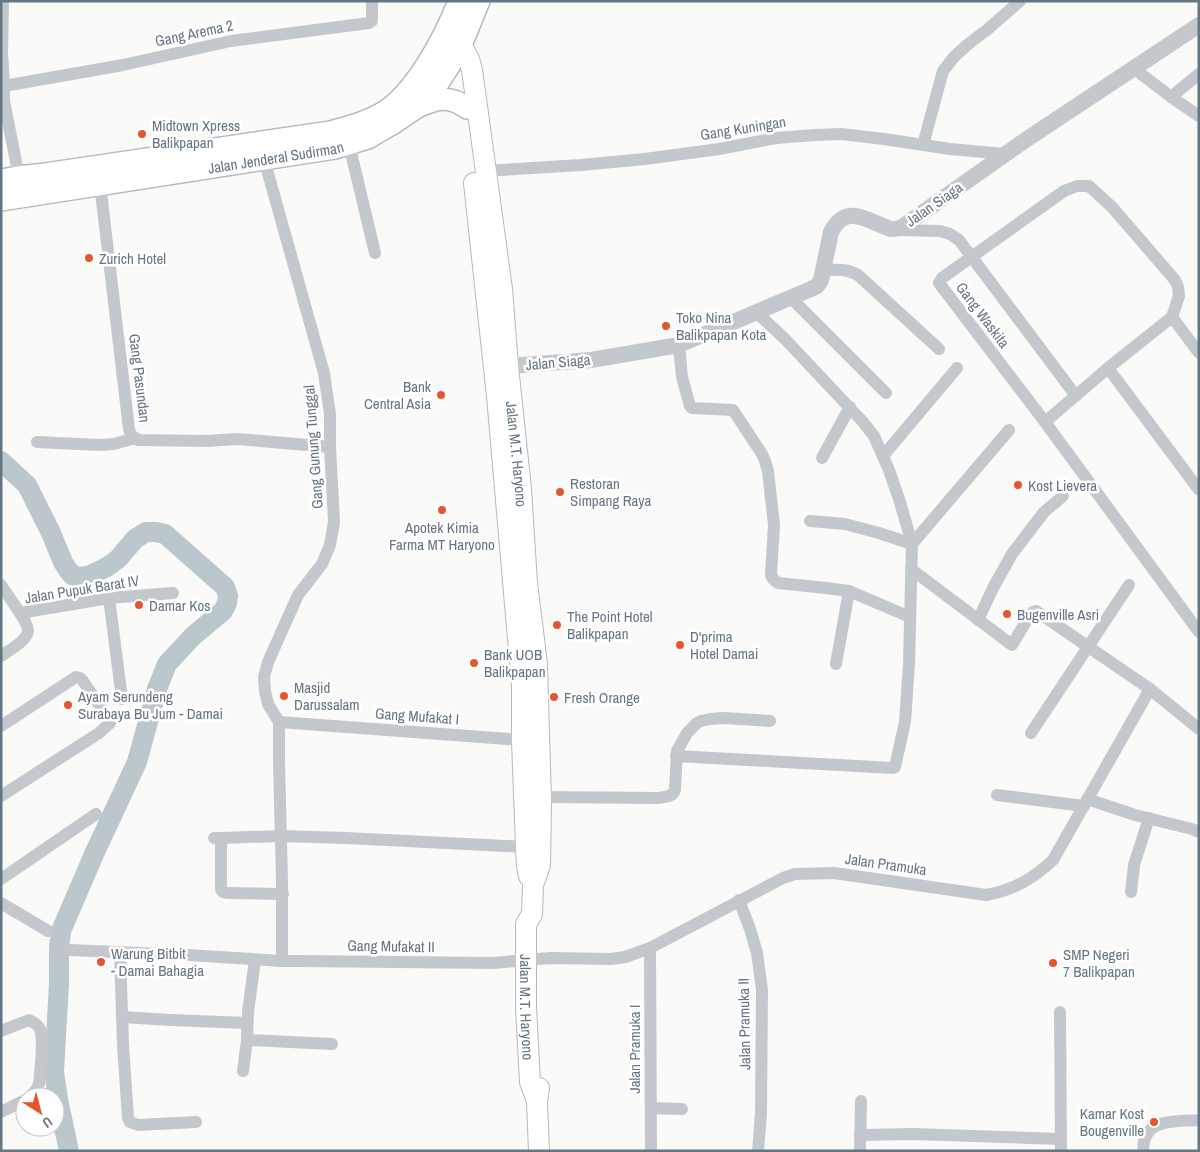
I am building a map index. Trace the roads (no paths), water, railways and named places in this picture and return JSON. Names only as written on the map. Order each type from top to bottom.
[{"type":"highway","name":"Jalan Jenderal Sudirman","points":[[452,41],[460,1]]},
{"type":"highway","name":"Jalan Jenderal Sudirman","points":[[10,179],[348,128],[374,118],[390,108],[403,96],[417,79],[440,60],[479,1]]},
{"type":"highway","name":"Jalan Jenderal Sudirman","points":[[1,200],[335,148],[368,138],[416,107],[436,86],[440,60]]},
{"type":"highway","points":[[416,107],[436,100],[447,99],[460,103],[467,108]]},
{"type":"main road","name":"Jalan M.T. Haryono","points":[[452,41],[469,59],[472,70],[486,171],[502,289],[521,488],[527,583],[537,664],[541,797],[540,865],[533,885],[532,914],[536,924],[532,959],[540,1084],[537,1101],[539,1151]]},
{"type":"main road","name":"Jalan M.T. Haryono","points":[[440,60],[460,80],[467,108],[496,387],[522,685],[522,740],[527,866],[533,885]]},
{"type":"street","points":[[3,1],[3,101],[10,179]]},
{"type":"street","name":"Gang Arema 2","points":[[4,86],[123,66],[231,41],[369,23],[372,20],[372,1]]},
{"type":"street","points":[[923,145],[943,71],[967,45],[1020,1]]},
{"type":"street","name":"Jalan Siaga","points":[[508,366],[591,360],[679,346],[817,286],[823,270],[830,232],[844,217],[849,215],[856,216],[893,230],[902,227],[1005,154],[1199,24]]},
{"type":"street","points":[[1133,68],[1199,116]]},
{"type":"street","points":[[1171,97],[1199,74]]},
{"type":"street","name":"Gang Kuningan","points":[[486,171],[644,159],[718,149],[776,138],[841,134],[950,149],[1005,154]]},
{"type":"street","points":[[349,144],[375,253]]},
{"type":"street","name":"Gang Gunung Tunggal","points":[[264,159],[324,373],[330,414],[334,522],[330,545],[322,564],[294,602],[268,662],[264,677],[265,691],[268,704],[279,722]]},
{"type":"street","name":"Gang Pasundan","points":[[100,184],[131,435],[138,440],[152,441],[238,439],[330,447]]},
{"type":"street","points":[[971,256],[1064,191],[1077,186],[1089,186],[1112,207],[1175,280],[1179,296],[1172,317],[1045,422],[1199,632]]},
{"type":"street","points":[[893,230],[940,231],[950,234],[959,240],[1076,396]]},
{"type":"street","name":"Gang Waskita","points":[[971,256],[942,278],[939,283],[1045,422]]},
{"type":"street","points":[[823,270],[851,271],[939,349]]},
{"type":"street","points":[[791,298],[886,393]]},
{"type":"street","points":[[676,756],[893,768],[895,767],[906,722],[912,544],[890,470],[874,436],[850,407],[785,338],[757,313]]},
{"type":"street","points":[[1172,317],[1199,354]]},
{"type":"street","points":[[679,346],[682,377],[690,406],[692,408],[733,410],[762,454],[768,471],[774,525],[771,575],[773,579],[778,583],[849,592],[910,617]]},
{"type":"street","points":[[883,456],[957,368]]},
{"type":"street","points":[[1108,368],[1199,490]]},
{"type":"street","points":[[822,458],[850,407]]},
{"type":"street","points":[[912,544],[1009,430]]},
{"type":"street","points":[[37,442],[100,445],[114,444],[135,438]]},
{"type":"street","points":[[978,620],[1012,554],[1044,512],[1063,496]]},
{"type":"street","points":[[810,521],[845,524],[912,544]]},
{"type":"street","points":[[912,569],[1012,645],[1030,615],[1036,611],[1150,690],[1199,729]]},
{"type":"street","points":[[1,585],[20,612]]},
{"type":"street","points":[[1031,733],[1129,586]]},
{"type":"street","points":[[836,664],[849,592]]},
{"type":"street","name":"Jalan Pupuk Barat IV","points":[[1,656],[16,646],[28,634],[28,629],[20,612],[109,598],[173,593]]},
{"type":"street","points":[[109,598],[122,700]]},
{"type":"street","points":[[1,726],[76,677],[83,681],[110,723],[99,733],[1,796]]},
{"type":"street","name":"Jalan Pramuka","points":[[532,959],[611,959],[625,957],[650,948],[782,878],[795,874],[834,873],[986,895],[1002,892],[1018,885],[1042,870],[1053,860],[1150,690]]},
{"type":"street","points":[[541,797],[658,798],[668,796],[674,793],[675,790],[676,756],[679,746],[692,727],[701,721],[710,719],[770,721]]},
{"type":"street","points":[[279,722],[282,961]]},
{"type":"street","name":"Gang Mufakat I","points":[[279,722],[522,740]]},
{"type":"street","points":[[998,795],[1086,802],[1199,832]]},
{"type":"street","points":[[1,879],[96,814]]},
{"type":"street","points":[[1131,892],[1134,865],[1148,818]]},
{"type":"street","points":[[282,894],[225,893],[222,891],[217,838],[281,836],[526,847]]},
{"type":"street","name":"Jalan Pramuka II","points":[[739,900],[757,953],[762,990],[761,1113],[758,1151]]},
{"type":"street","points":[[1,903],[48,931]]},
{"type":"street","name":"Jalan Pramuka I","points":[[650,948],[651,1151]]},
{"type":"street","name":"Gang Mufakat II","points":[[69,950],[282,961],[493,963],[532,959]]},
{"type":"street","points":[[120,952],[128,1119],[132,1123],[138,1124],[196,1122]]},
{"type":"street","points":[[244,1071],[247,1023],[255,960]]},
{"type":"street","points":[[860,1134],[913,1134],[1061,1145],[1060,1012]]},
{"type":"street","points":[[122,1017],[247,1023]]},
{"type":"street","points":[[1,1031],[29,1020],[38,1025],[42,1041],[38,1087]]},
{"type":"street","points":[[247,1040],[332,1044]]},
{"type":"street","points":[[860,1151],[861,1101]]},
{"type":"street","points":[[1,1112],[15,1105]]},
{"type":"street","points":[[651,1108],[682,1109]]},
{"type":"street","points":[[1144,1151],[1145,1137],[1154,1126],[1163,1123],[1199,1120]]},
{"type":"waterway","points":[[1,461],[27,485],[63,562],[72,575],[78,577],[88,576],[107,567],[118,559],[135,539],[146,532],[156,532],[165,534],[225,587],[228,596],[223,611],[193,636],[167,664],[157,689],[137,762],[61,931],[54,1072],[69,1151]]},
{"type":"place","name":"Midtown Xpress Balikpapan","points":[[142,134]]},
{"type":"place","name":"Zurich Hotel","points":[[89,258]]},
{"type":"place","name":"Toko Nina Balikpapan Kota","points":[[666,326]]},
{"type":"place","name":"Bank Central Asia","points":[[441,395]]},
{"type":"place","name":"Kost Lievera","points":[[1018,485]]},
{"type":"place","name":"Restoran Simpang Raya","points":[[560,492]]},
{"type":"place","name":"Apotek Kimia Farma MT Haryono","points":[[442,510]]},
{"type":"place","name":"Damar Kos","points":[[139,605]]},
{"type":"place","name":"Bugenville Asri","points":[[1007,614]]},
{"type":"place","name":"The Point Hotel Balikpapan","points":[[557,625]]},
{"type":"place","name":"D'prima Hotel Damai","points":[[680,645]]},
{"type":"place","name":"Bank UOB Balikpapan","points":[[474,663]]},
{"type":"place","name":"Masjid Darussalam","points":[[284,696]]},
{"type":"place","name":"Fresh Orange","points":[[554,697]]},
{"type":"place","name":"Ayam Serundeng Surabaya Bu Jum - Damai","points":[[68,705]]},
{"type":"place","name":"Warung Bitbit - Damai Bahagia","points":[[101,962]]},
{"type":"place","name":"SMP Negeri 7 Balikpapan","points":[[1053,963]]},
{"type":"place","name":"Kamar Kost Bougenville","points":[[1154,1122]]}]
